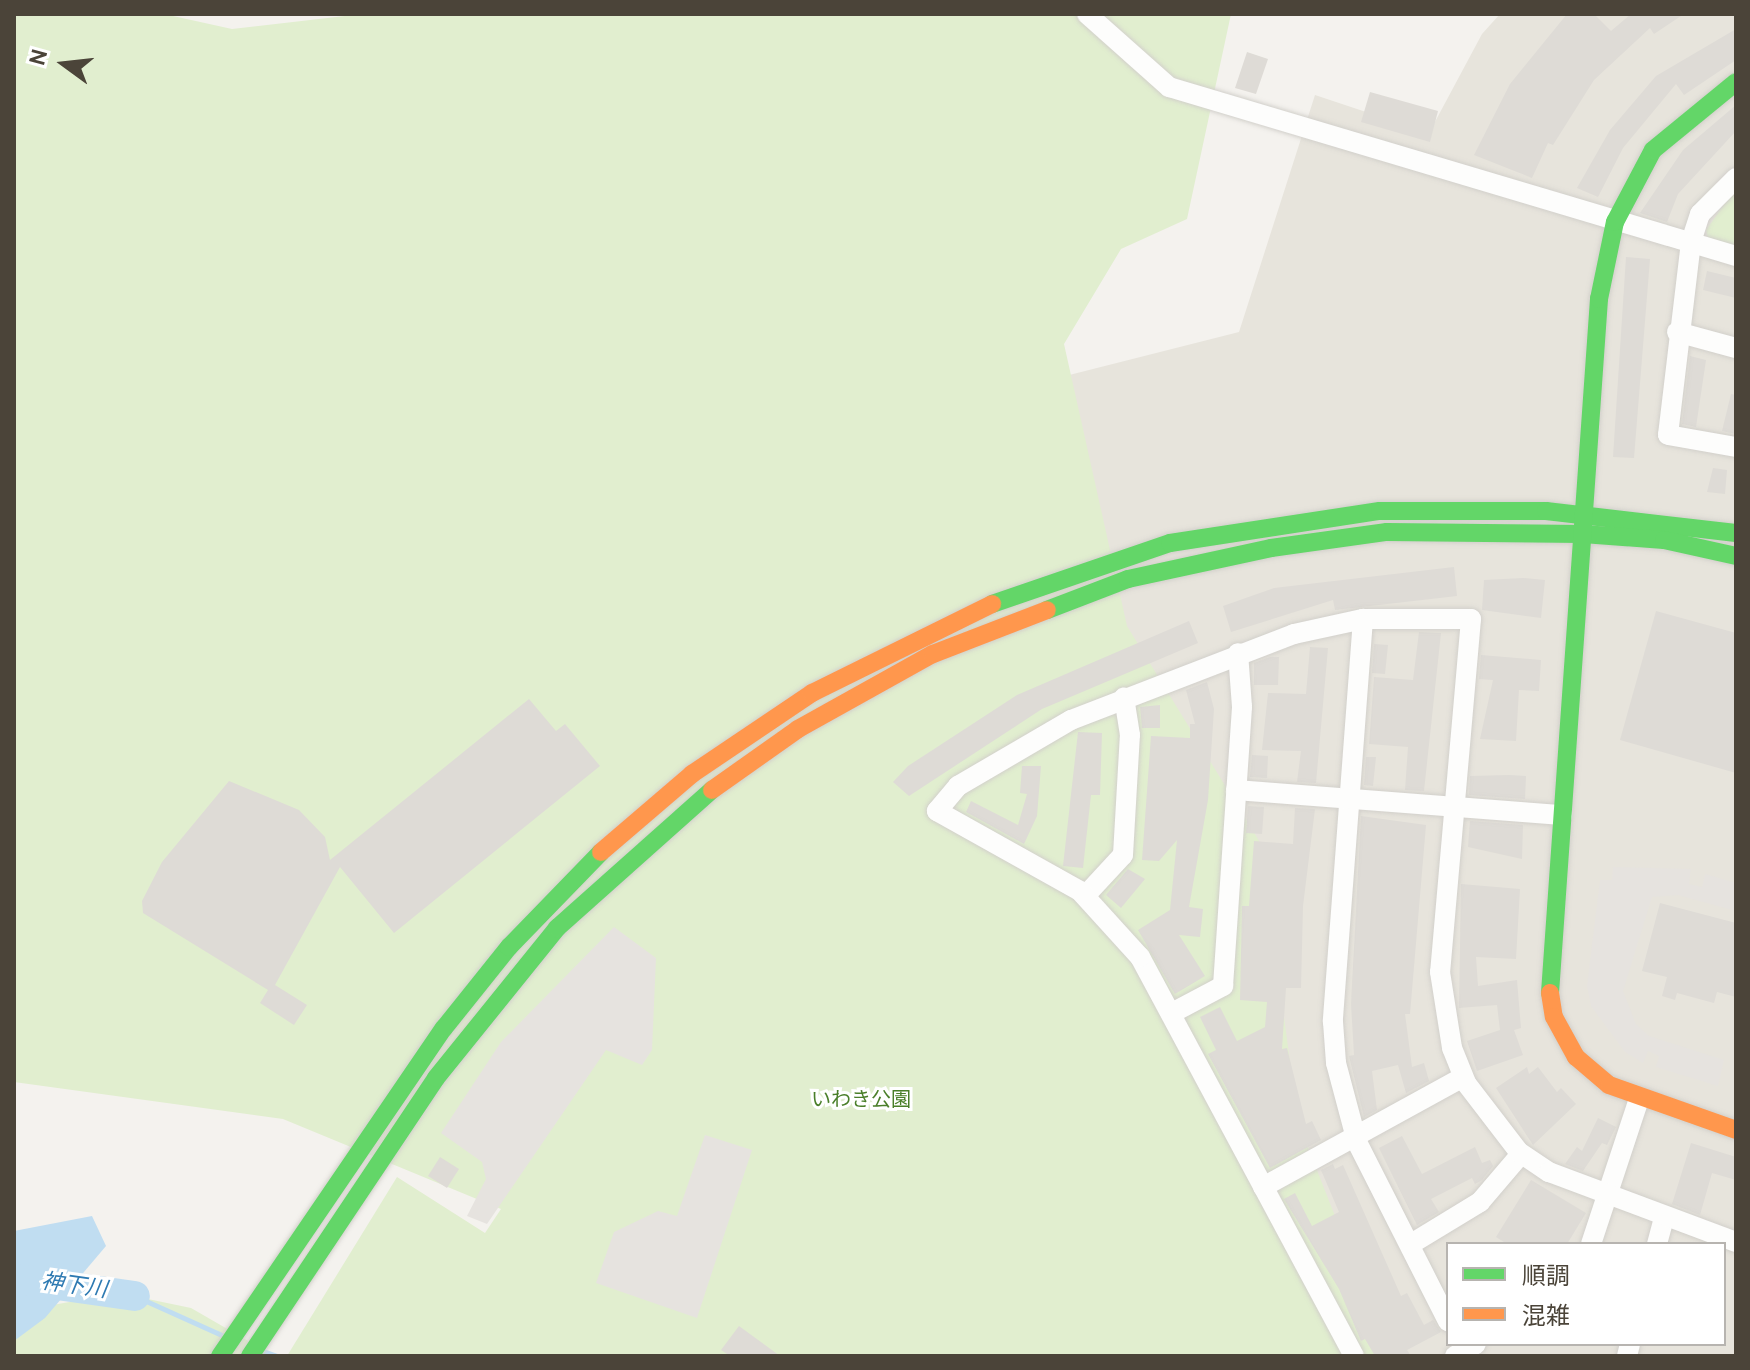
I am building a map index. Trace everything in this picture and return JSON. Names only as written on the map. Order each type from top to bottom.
[{"type":"street","points":[[1087,14],[1169,87],[1736,256]]},
{"type":"street","points":[[1736,82],[1653,150],[1615,222],[1599,299],[1548,981],[1554,1017],[1576,1057],[1609,1085],[1639,1099],[1736,1130]]},
{"type":"street","points":[[1736,178],[1700,214],[1691,242],[1677,332],[1668,435],[1736,447]]},
{"type":"street","points":[[1677,332],[1736,348]]},
{"type":"street","points":[[220,1356],[444,1028],[500,958],[580,870],[692,774],[812,693],[923,634],[1047,581],[1170,543],[1380,511],[1584,512],[1736,533]]},
{"type":"street","points":[[250,1356],[479,1019],[604,880],[708,793],[798,729],[933,654],[1128,579],[1271,548],[1387,532],[1583,534],[1664,540],[1736,556]]},
{"type":"street","points":[[1363,619],[1333,1022],[1355,1137],[1446,1317]]},
{"type":"street","points":[[1354,1356],[1140,957],[1085,896],[937,811],[958,786],[1022,747],[1124,697],[1238,653],[1363,619],[1471,619],[1440,972],[1444,1013],[1463,1077],[1485,1115],[1521,1154],[1606,1199],[1736,1242]]},
{"type":"street","points":[[1172,1013],[1223,986],[1236,790],[1238,653]]},
{"type":"street","points":[[1085,896],[1123,855],[1130,735],[1124,697]]},
{"type":"street","points":[[692,774],[708,793]]},
{"type":"street","points":[[1236,790],[1562,815]]},
{"type":"street","points":[[1263,1187],[1463,1077]]},
{"type":"street","points":[[1592,1242],[1639,1099]]},
{"type":"street","points":[[1411,1244],[1480,1202],[1521,1154]]},
{"type":"street","points":[[1658,1242],[1664,1217]]},
{"type":"shaded area","points":[[1500,14],[1736,14],[1736,1356],[1310,1356],[800,443],[1239,332],[1315,95],[1429,133],[1482,34]]},
{"type":"shaded area","points":[[1613,867],[1691,869],[1689,884],[1702,887],[1705,874],[1736,883],[1736,911],[1678,895],[1652,897],[1623,991],[1636,1024],[1649,1036],[1724,1060],[1718,1086],[1656,1067],[1659,1056],[1648,1051],[1643,1063],[1625,1052],[1591,1006],[1587,986],[1600,880],[1612,880]]},
{"type":"shaded area","points":[[614,927],[656,958],[652,1050],[642,1065],[606,1050],[487,1224],[467,1216],[486,1179],[482,1162],[441,1133],[501,1042]]},
{"type":"shaded area","points":[[705,1135],[752,1150],[697,1318],[596,1283],[614,1232],[658,1211],[677,1216]]},
{"type":"green space","name":"いわき公園","points":[[14,14],[164,14],[232,29],[362,14],[1231,14],[1187,219],[1121,249],[1064,344],[1127,626],[1261,844],[1298,1122],[1348,1249],[1403,1356],[287,1356],[397,1177],[485,1233],[501,1209],[283,1119],[14,1082]]},
{"type":"green space","points":[[1736,188],[1736,249],[1709,242],[1706,230]]},
{"type":"green space","points":[[119,1293],[191,1308],[274,1356],[14,1356],[14,1312]]},
{"type":"water","points":[[92,1216],[106,1246],[45,1318],[14,1341],[14,1231]]},
{"type":"building","points":[[1567,14],[1594,14],[1611,31],[1631,14],[1684,14],[1654,34],[1650,28],[1594,80],[1553,145],[1548,143],[1532,178],[1474,155],[1510,84]]},
{"type":"building","points":[[1736,29],[1736,60],[1684,95],[1676,84],[1623,148],[1598,197],[1577,188],[1610,130],[1656,76]]},
{"type":"building","points":[[1247,52],[1268,59],[1256,94],[1235,88]]},
{"type":"building","points":[[1370,92],[1438,111],[1430,142],[1361,122]]},
{"type":"building","points":[[1736,105],[1736,131],[1678,194],[1667,222],[1640,213],[1683,150]]},
{"type":"building","points":[[1626,257],[1650,259],[1634,458],[1613,457]]},
{"type":"building","points":[[1707,271],[1736,278],[1736,298],[1703,290]]},
{"type":"building","points":[[1690,356],[1706,360],[1696,427],[1682,424]]},
{"type":"building","points":[[1731,394],[1736,395],[1736,434],[1722,431]]},
{"type":"building","points":[[1713,468],[1727,470],[1725,494],[1707,492]]},
{"type":"building","points":[[1454,567],[1457,596],[1335,610],[1333,600],[1231,632],[1223,606],[1274,588]]},
{"type":"building","points":[[1484,580],[1545,580],[1541,618],[1482,610]]},
{"type":"building","points":[[1656,611],[1736,633],[1736,773],[1620,740]]},
{"type":"building","points":[[1189,621],[1198,643],[1042,709],[909,796],[893,782],[908,766],[1017,695]]},
{"type":"building","points":[[1419,632],[1441,633],[1424,791],[1405,790],[1408,747],[1369,744],[1374,677],[1413,680]]},
{"type":"building","points":[[1374,644],[1388,645],[1385,674],[1372,673]]},
{"type":"building","points":[[1310,647],[1328,648],[1316,783],[1297,782],[1301,751],[1262,750],[1268,693],[1306,694]]},
{"type":"building","points":[[1481,655],[1541,660],[1539,691],[1519,690],[1516,741],[1480,739],[1493,680],[1479,679]]},
{"type":"building","points":[[1279,657],[1278,685],[1254,685],[1254,663]]},
{"type":"building","points":[[1207,682],[1214,709],[1208,800],[1189,907],[1203,909],[1200,937],[1179,935],[1205,976],[1175,994],[1138,930],[1170,910],[1177,840],[1159,861],[1142,860],[1151,736],[1190,738],[1190,724],[1195,724],[1186,690]]},
{"type":"building","points":[[529,699],[556,731],[565,724],[600,766],[394,933],[340,867],[275,985],[307,1005],[294,1025],[260,1003],[268,990],[143,913],[142,901],[162,862],[229,781],[299,810],[325,837],[330,860]]},
{"type":"building","points":[[1160,705],[1160,728],[1142,728],[1140,707]]},
{"type":"building","points":[[1078,732],[1102,733],[1100,795],[1091,795],[1083,868],[1063,866]]},
{"type":"building","points":[[1252,755],[1268,756],[1267,778],[1250,777]]},
{"type":"building","points":[[1366,757],[1376,757],[1373,786],[1364,785]]},
{"type":"building","points":[[1022,766],[1041,766],[1037,816],[1024,844],[966,812],[971,801],[1018,825],[1027,794],[1020,793]]},
{"type":"building","points":[[1470,776],[1526,776],[1525,799],[1469,795]]},
{"type":"building","points":[[1248,806],[1264,807],[1262,834],[1246,833]]},
{"type":"building","points":[[1295,808],[1315,809],[1303,906],[1301,988],[1286,988],[1282,1049],[1287,1048],[1306,1124],[1312,1121],[1321,1140],[1270,1168],[1208,1054],[1216,1050],[1200,1017],[1220,1007],[1237,1041],[1265,1027],[1267,1002],[1240,1000],[1242,906],[1249,906],[1254,841],[1293,844]]},
{"type":"building","points":[[1361,816],[1426,825],[1410,1014],[1405,1014],[1412,1067],[1424,1063],[1429,1081],[1406,1093],[1398,1065],[1372,1071],[1377,1110],[1364,1117],[1349,1056],[1354,1055],[1351,1004]]},
{"type":"building","points":[[1470,821],[1523,825],[1522,859],[1468,847]]},
{"type":"building","points":[[1128,869],[1145,879],[1121,908],[1106,895]]},
{"type":"building","points":[[1461,884],[1520,889],[1516,959],[1476,957],[1478,986],[1517,980],[1521,1028],[1514,1030],[1523,1055],[1477,1071],[1467,1041],[1500,1030],[1497,1005],[1459,1008]]},
{"type":"building","points":[[1660,903],[1736,923],[1736,997],[1717,992],[1714,1003],[1677,993],[1675,1000],[1662,996],[1667,977],[1642,971]]},
{"type":"building","points":[[1527,1067],[1529,1074],[1538,1067],[1557,1092],[1561,1088],[1576,1104],[1533,1145],[1496,1088]]},
{"type":"building","points":[[1598,1118],[1616,1127],[1607,1145],[1602,1143],[1583,1171],[1565,1164],[1577,1147],[1582,1151]]},
{"type":"building","points":[[1402,1136],[1422,1174],[1475,1147],[1482,1163],[1490,1160],[1493,1166],[1475,1184],[1472,1178],[1431,1199],[1439,1212],[1417,1225],[1379,1148]]},
{"type":"building","points":[[1691,1143],[1736,1157],[1736,1180],[1712,1173],[1700,1215],[1672,1204]]},
{"type":"building","points":[[440,1157],[459,1169],[447,1188],[428,1176]]},
{"type":"building","points":[[1333,1164],[1335,1169],[1343,1165],[1401,1296],[1407,1293],[1424,1325],[1433,1320],[1441,1332],[1407,1350],[1411,1356],[1375,1356],[1365,1339],[1361,1341],[1339,1289],[1284,1199],[1295,1193],[1312,1226],[1339,1212],[1321,1170]]},
{"type":"building","points":[[1531,1180],[1586,1213],[1568,1242],[1504,1242],[1496,1237]]},
{"type":"building","points":[[739,1326],[780,1356],[730,1356],[721,1350]]},
{"type":"waterway","name":"神下川","points":[[14,1279],[135,1296]]},
{"type":"waterway","points":[[135,1296],[224,1336]]},
{"type":"waterway","points":[[263,1351],[277,1356]]},
{"type":"traffic: fast","points":[[1550,993],[1599,299],[1615,222],[1653,150],[1736,82]]},
{"type":"traffic: fast","points":[[992,604],[1170,543],[1380,511],[1546,511],[1736,533]]},
{"type":"traffic: fast","points":[[1047,610],[1128,579],[1271,548],[1387,532],[1583,534],[1664,540],[1736,556]]},
{"type":"traffic: fast","points":[[250,1356],[436,1078],[557,928],[712,790]]},
{"type":"traffic: fast","points":[[220,1356],[444,1028],[509,947],[601,852]]},
{"type":"traffic: slow","points":[[601,852],[692,774],[812,693],[992,604]]},
{"type":"traffic: slow","points":[[712,790],[798,729],[933,654],[1047,610]]},
{"type":"traffic: slow","points":[[1550,993],[1554,1017],[1576,1057],[1609,1085],[1736,1130]]}]
